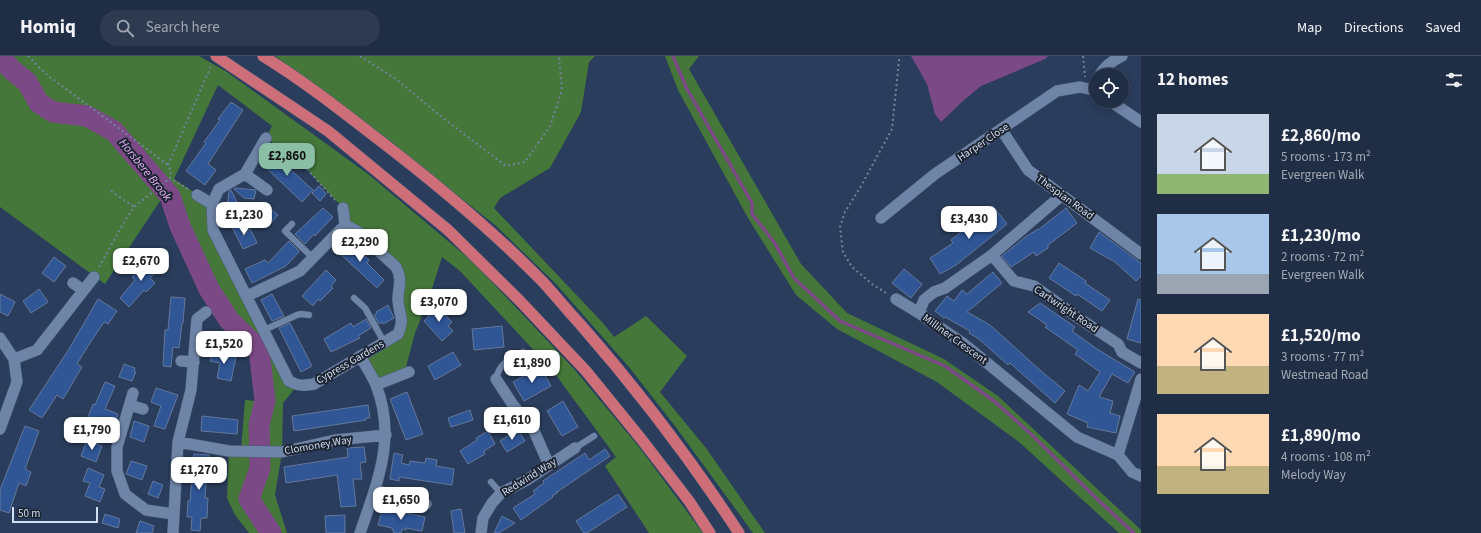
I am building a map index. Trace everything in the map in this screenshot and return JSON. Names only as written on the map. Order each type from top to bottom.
[{"type":"highway","points":[[263,56],[342,111],[398,154],[469,212],[542,281],[602,349],[660,421],[740,533]]},
{"type":"highway","points":[[214,60],[328,131],[448,230],[519,300],[586,371],[689,501],[710,533]]},
{"type":"street","points":[[1105,68],[1114,60],[1122,56]]},
{"type":"street","name":"Harper Close","points":[[881,218],[935,174],[1057,91],[1080,87],[1089,88]]},
{"type":"street","points":[[1120,108],[1141,122]]},
{"type":"street","name":"Thespian Road","points":[[1001,129],[1028,170],[1141,254]]},
{"type":"street","points":[[197,195],[212,204],[219,189],[245,174],[266,138]]},
{"type":"street","points":[[245,174],[267,190]]},
{"type":"street","name":"Milliner Crescent","points":[[1062,195],[992,255],[946,288],[934,292],[924,300],[919,313],[964,344],[1078,437],[1118,455],[1132,472],[1141,476]]},
{"type":"street","name":"Cypress Gardens","points":[[212,204],[214,230],[289,381],[297,386],[314,384],[398,334],[402,325],[402,317],[398,299],[401,281],[400,273],[385,256],[357,231],[346,225]]},
{"type":"street","points":[[247,296],[300,271],[346,225],[343,208]]},
{"type":"street","name":"Cartwright Road","points":[[992,255],[1014,281],[1034,286],[1118,344],[1122,352],[1141,363]]},
{"type":"street","points":[[14,358],[37,350],[94,277]]},
{"type":"street","points":[[73,283],[83,290]]},
{"type":"street","points":[[896,299],[919,313]]},
{"type":"street","points":[[173,533],[178,442],[191,390],[197,319],[206,312]]},
{"type":"street","points":[[0,338],[14,358],[17,382],[0,429]]},
{"type":"street","points":[[360,356],[376,385],[384,411],[386,435],[383,463],[360,533]]},
{"type":"street","points":[[181,361],[194,362]]},
{"type":"street","points":[[376,385],[410,373]]},
{"type":"street","points":[[496,379],[497,391],[512,405],[534,431],[549,465]]},
{"type":"street","points":[[1118,455],[1141,379]]},
{"type":"street","points":[[133,393],[117,447],[117,472],[125,494],[146,510],[173,514]]},
{"type":"street","points":[[130,405],[144,409]]},
{"type":"street","name":"Clomoney Way","points":[[178,442],[229,451],[282,452],[335,440],[386,435]]},
{"type":"street","name":"Redwind Way","points":[[481,533],[482,518],[492,503],[501,494],[527,480],[575,448]]},
{"type":"street","points":[[375,490],[426,504]]},
{"type":"lane","points":[[292,224],[285,231],[313,258]]},
{"type":"lane","points":[[354,298],[364,308],[384,342]]},
{"type":"lane","points":[[264,330],[297,315],[308,315]]},
{"type":"lane","points":[[496,379],[502,364],[523,352]]},
{"type":"lane","points":[[575,448],[594,436]]},
{"type":"lane","points":[[491,482],[501,494]]},
{"type":"path","points":[[28,56],[46,74],[168,165],[171,171],[170,178],[134,207],[126,217],[94,277]]},
{"type":"path","points":[[360,56],[396,80],[506,166],[525,162],[550,126],[562,90],[559,56]]},
{"type":"path","points":[[896,299],[872,284],[852,267],[843,252],[840,227],[845,212],[892,129],[899,60],[898,56]]},
{"type":"path","points":[[1080,87],[1085,77],[1084,56]]},
{"type":"path","points":[[168,165],[214,60]]},
{"type":"path","points":[[266,138],[307,169],[343,208]]},
{"type":"path","points":[[170,178],[197,195]]},
{"type":"path","points":[[111,191],[134,207]]},
{"type":"green space","points":[[0,56],[199,56],[227,72],[368,174],[473,262],[575,370],[639,447],[703,533],[649,533],[605,466],[616,457],[553,371],[460,271],[442,257],[430,295],[415,333],[406,367],[376,385],[360,356],[398,334],[400,273],[345,225],[343,208],[298,160],[266,138],[272,126],[218,85],[174,179],[212,204],[214,231],[297,386],[283,403],[282,452],[275,495],[287,533],[249,533],[235,515],[227,498],[229,451],[241,451],[245,400],[256,401],[251,354],[213,309],[162,198],[105,284],[0,207]]},
{"type":"green space","points":[[275,56],[595,56],[589,62],[581,112],[550,168],[500,198],[494,208],[603,323],[614,337],[646,316],[687,356],[660,392],[706,448],[765,533],[753,533],[675,426],[629,367],[556,284],[495,225],[356,115]]},
{"type":"green space","points":[[665,56],[699,56],[689,69],[801,264],[847,313],[944,359],[998,396],[1141,530],[1141,533],[1119,533],[1019,442],[937,382],[837,329],[796,295],[748,218],[678,90]]},
{"type":"shaded area","points":[[911,56],[1048,56],[1045,59],[981,86],[941,122],[935,114],[927,84]]},
{"type":"building","points":[[231,102],[243,110],[208,164],[216,170],[205,185],[186,171],[206,143],[204,142],[220,120],[218,119]]},
{"type":"building","points":[[270,151],[313,190],[302,202],[260,162]]},
{"type":"building","points":[[319,186],[326,194],[320,201],[312,193]]},
{"type":"building","points":[[234,189],[256,190],[254,199],[244,198]]},
{"type":"building","points":[[231,190],[244,217],[226,215],[229,191]]},
{"type":"building","points":[[993,206],[1007,224],[956,265],[940,274],[930,258],[953,243],[951,240]]},
{"type":"building","points":[[270,208],[278,215],[270,224],[263,216]]},
{"type":"building","points":[[323,208],[333,217],[305,244],[295,234]]},
{"type":"building","points":[[1066,208],[1077,223],[1048,245],[1048,248],[1036,256],[1034,252],[1011,267],[1002,256]]},
{"type":"building","points":[[245,221],[243,237],[250,229],[257,243],[243,249],[232,227]]},
{"type":"building","points":[[1099,232],[1141,263],[1141,276],[1136,281],[1115,262],[1090,248]]},
{"type":"building","points":[[346,239],[369,260],[367,263],[384,280],[377,288],[336,250]]},
{"type":"building","points":[[289,241],[299,252],[286,266],[252,283],[245,269],[265,260],[268,263]]},
{"type":"building","points":[[54,257],[66,266],[54,282],[42,273]]},
{"type":"building","points":[[153,257],[162,266],[150,278],[155,283],[146,292],[144,290],[129,307],[120,298],[135,280],[132,277]]},
{"type":"building","points":[[1059,263],[1086,281],[1085,283],[1110,300],[1102,311],[1077,294],[1076,296],[1049,278]]},
{"type":"building","points":[[904,269],[922,284],[911,298],[892,283]]},
{"type":"building","points":[[326,270],[336,280],[331,286],[333,288],[320,301],[318,299],[313,306],[302,296]]},
{"type":"building","points":[[993,272],[1002,283],[967,312],[990,325],[1065,391],[1055,403],[1010,363],[1008,365],[979,339],[969,333],[970,331],[945,317],[944,318],[935,311],[947,296],[954,301],[962,290],[967,294]]},
{"type":"building","points":[[39,289],[48,302],[31,313],[23,301]]},
{"type":"building","points":[[0,294],[15,302],[8,316],[0,312]]},
{"type":"building","points":[[272,294],[284,316],[272,321],[261,300]]},
{"type":"building","points":[[171,297],[185,298],[179,348],[173,347],[171,367],[163,366],[165,330],[168,330]]},
{"type":"building","points":[[98,299],[117,311],[108,324],[104,322],[88,346],[77,364],[82,367],[63,399],[57,395],[42,418],[29,410],[69,349]]},
{"type":"building","points":[[1138,299],[1141,300],[1141,343],[1127,339]]},
{"type":"building","points":[[1040,303],[1075,327],[1072,331],[1097,349],[1135,372],[1128,383],[1112,374],[1099,397],[1113,401],[1110,413],[1120,416],[1116,433],[1087,427],[1088,423],[1067,414],[1079,385],[1088,391],[1100,372],[1075,354],[1078,350],[1045,327],[1047,325],[1028,312]]},
{"type":"building","points":[[388,305],[394,318],[383,324],[382,322],[379,324],[374,315],[377,313],[376,312]]},
{"type":"building","points":[[434,307],[436,310],[438,308],[452,322],[448,326],[453,331],[442,341],[424,321],[429,316],[426,313]]},
{"type":"building","points":[[366,319],[371,328],[358,336],[360,338],[331,352],[324,339],[351,323],[353,327]]},
{"type":"building","points":[[290,323],[312,366],[301,372],[279,328]]},
{"type":"building","points":[[502,326],[504,347],[474,350],[472,329]]},
{"type":"building","points":[[212,352],[236,357],[231,381],[217,378],[220,363],[210,361]]},
{"type":"building","points":[[453,352],[461,365],[435,380],[428,366]]},
{"type":"building","points":[[124,364],[135,368],[134,371],[136,372],[132,381],[119,377]]},
{"type":"building","points":[[540,367],[551,386],[524,401],[513,382]]},
{"type":"building","points":[[105,382],[115,386],[105,409],[118,414],[113,427],[88,417]]},
{"type":"building","points":[[156,388],[178,395],[165,429],[154,426],[161,406],[151,402]]},
{"type":"building","points":[[407,392],[423,434],[406,440],[390,399]]},
{"type":"building","points":[[563,401],[578,427],[562,436],[547,411]]},
{"type":"building","points":[[368,405],[370,418],[366,418],[366,420],[294,431],[292,416]]},
{"type":"building","points":[[470,410],[473,420],[451,427],[448,418]]},
{"type":"building","points":[[202,416],[238,420],[237,434],[201,431]]},
{"type":"building","points":[[134,421],[149,426],[144,442],[130,437]]},
{"type":"building","points":[[25,426],[39,431],[25,469],[31,472],[26,486],[19,483],[9,513],[0,510],[0,490]]},
{"type":"building","points":[[518,430],[525,441],[507,452],[500,441]]},
{"type":"building","points":[[488,431],[495,444],[484,451],[485,454],[468,464],[460,451],[477,440],[476,438]]},
{"type":"building","points":[[87,440],[102,446],[96,462],[81,456]]},
{"type":"building","points":[[364,447],[366,462],[360,463],[362,479],[353,479],[356,506],[341,507],[337,475],[286,483],[284,467],[348,457],[347,448]]},
{"type":"building","points":[[605,449],[610,456],[552,496],[553,497],[521,520],[513,508],[535,494],[533,491],[544,483],[543,481],[585,453],[589,460]]},
{"type":"building","points":[[394,453],[403,455],[401,463],[409,465],[410,461],[425,463],[426,458],[437,460],[436,466],[454,469],[452,485],[399,477],[399,481],[390,479]]},
{"type":"building","points":[[194,454],[209,455],[209,459],[214,460],[213,469],[207,469],[205,498],[208,498],[207,518],[201,518],[200,531],[191,530],[192,517],[187,517],[188,501],[190,501]]},
{"type":"building","points":[[131,461],[147,466],[142,480],[126,474]]},
{"type":"building","points":[[88,468],[104,475],[99,487],[105,489],[100,502],[85,496],[90,483],[83,481]]},
{"type":"building","points":[[153,481],[163,485],[158,498],[148,494]]},
{"type":"building","points":[[618,494],[627,507],[587,533],[584,533],[576,521]]},
{"type":"building","points":[[383,508],[425,517],[422,531],[406,528],[406,530],[402,529],[401,533],[394,533],[392,528],[378,525]]},
{"type":"building","points":[[461,509],[465,533],[454,533],[451,511]]},
{"type":"building","points":[[105,514],[120,519],[118,528],[102,523]]},
{"type":"building","points":[[345,515],[345,533],[326,533],[325,516]]},
{"type":"building","points":[[502,516],[515,523],[499,533],[494,533]]},
{"type":"building","points":[[140,521],[154,526],[152,533],[136,533]]},
{"type":"waterway","name":"Horsbere Brook","points":[[0,56],[11,69],[27,82],[39,103],[53,112],[87,116],[114,131],[170,196],[180,226],[209,289],[229,320],[259,349],[265,401],[259,425],[260,468],[249,499],[271,533]]},
{"type":"waterway","points":[[673,56],[687,89],[752,203],[752,214],[774,242],[794,278],[840,321],[945,366],[994,401],[1031,434],[1134,533]]}]
